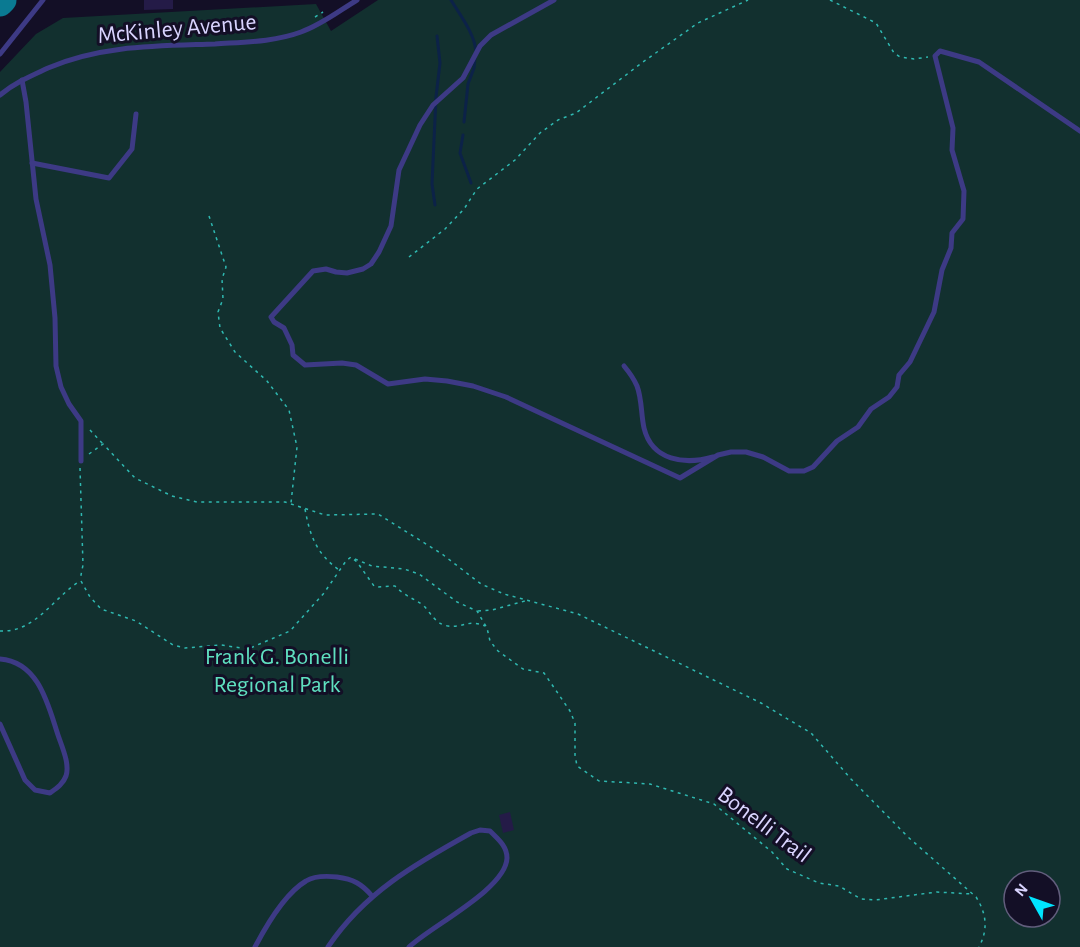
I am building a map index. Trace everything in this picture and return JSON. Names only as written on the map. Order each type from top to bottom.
[{"type":"lane","points":[[0,54],[43,0]]},
{"type":"lane","name":"McKinley Avenue","points":[[0,95],[22,80],[68,60],[103,51],[146,46],[258,42],[300,32],[357,0]]},
{"type":"lane","points":[[554,0],[491,35],[480,46],[463,78],[433,105],[420,125],[399,170],[391,226],[371,264],[363,269],[347,273],[326,268],[313,271],[271,317],[274,322],[284,328],[292,345],[293,355],[305,365],[342,363],[356,365],[388,384],[425,379],[473,386],[506,397],[680,478],[718,455]]},
{"type":"lane","points":[[624,366],[637,386],[648,440],[667,457],[679,461],[705,459],[730,452],[746,452],[763,457],[789,471],[804,471],[813,467],[837,441],[858,427],[871,409],[890,397],[897,387],[899,375],[910,362],[934,312],[942,270],[951,248],[951,233],[963,219],[964,191],[952,150],[953,128],[935,56],[940,51],[979,62],[1080,131]]},
{"type":"lane","points":[[22,80],[36,199],[50,265],[55,318],[56,366],[61,387],[81,421],[81,460]]},
{"type":"lane","points":[[33,163],[109,178],[132,149],[136,114]]},
{"type":"lane","points":[[0,659],[16,662],[43,690],[66,761],[67,775],[60,787],[50,793],[35,790],[25,780],[0,724]]},
{"type":"lane","points":[[328,947],[372,897],[406,871],[471,833],[480,830],[490,831],[505,847],[507,860],[497,881],[409,947]]},
{"type":"lane","points":[[255,947],[280,907],[306,880],[320,877],[350,879],[360,883],[372,897]]},
{"type":"path","points":[[409,257],[445,229],[464,209],[477,189],[515,160],[540,133],[558,120],[576,113],[698,23],[748,0]]},
{"type":"path","points":[[830,0],[876,23],[894,53],[900,57],[914,59],[935,56]]},
{"type":"path","points":[[209,216],[226,267],[222,279],[223,299],[218,312],[220,328],[235,352],[267,381],[289,410],[297,447],[291,504]]},
{"type":"path","points":[[81,421],[135,478],[172,496],[197,502],[285,502],[325,515],[378,514],[442,554],[481,584],[526,601],[578,615],[761,703],[810,734],[908,837],[973,894],[982,906],[985,916],[985,933],[978,947]]},
{"type":"path","points":[[0,631],[12,631],[32,621],[80,580],[83,565],[80,509],[81,460],[103,444]]},
{"type":"path","points":[[305,509],[312,539],[330,563],[340,571]]},
{"type":"path","points":[[80,580],[101,609],[136,621],[173,645],[193,649],[227,645],[244,649],[290,631],[324,593],[349,558],[372,566],[412,571],[457,602],[477,611],[492,610],[526,601]]},
{"type":"path","points":[[355,559],[374,586],[395,586],[409,598],[421,604],[434,619],[442,624],[452,626],[473,622],[486,626]]},
{"type":"path","name":"Bonelli Trail","points":[[477,611],[486,626],[490,641],[498,651],[519,667],[541,671],[548,676],[575,723],[577,766],[595,780],[608,783],[631,782],[655,785],[714,804],[772,852],[788,869],[819,883],[839,886],[861,899],[875,900],[937,892],[973,894]]},
{"type":"green space","name":"Frank G. Bonelli Regional Park","points":[[378,0],[1080,0],[1080,947],[0,947],[0,72],[36,34],[63,18],[316,4],[331,31]]},
{"type":"building","points":[[144,0],[173,0],[173,9],[144,10]]},
{"type":"building","points":[[510,812],[514,830],[503,833],[499,815]]},
{"type":"waterway","points":[[451,0],[470,32],[476,52]]},
{"type":"waterway","points":[[435,205],[432,184],[440,63],[437,36]]},
{"type":"waterway","points":[[464,122],[468,84],[475,58]]},
{"type":"waterway","points":[[463,135],[460,153],[471,183]]},
{"type":"taxiway","points":[[0,3],[3,0]]}]
